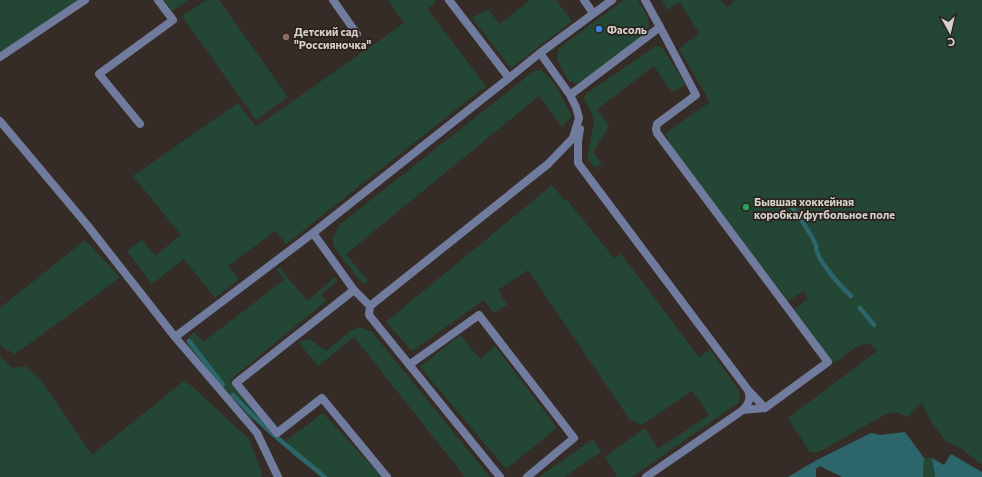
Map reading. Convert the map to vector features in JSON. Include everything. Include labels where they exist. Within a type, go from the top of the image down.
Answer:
[{"type":"street","points":[[0,57],[85,0]]},
{"type":"street","points":[[140,124],[99,74],[172,20],[158,0]]},
{"type":"street","points":[[333,0],[357,34]]},
{"type":"street","points":[[449,0],[509,78]]},
{"type":"street","points":[[584,0],[593,13]]},
{"type":"street","points":[[175,337],[313,233],[540,53],[612,0]]},
{"type":"street","points":[[645,0],[696,95],[657,124],[656,129],[658,133],[828,362],[765,408],[743,410]]},
{"type":"street","points":[[570,95],[660,27]]},
{"type":"street","points":[[540,53],[570,95],[576,107],[579,118],[578,163],[748,390],[765,408]]},
{"type":"street","points":[[500,477],[369,314],[370,306],[548,164],[573,138],[579,118]]},
{"type":"street","points":[[0,121],[88,226],[175,337],[257,433],[278,477]]},
{"type":"street","points":[[313,233],[354,290],[370,306]]},
{"type":"street","points":[[354,290],[236,383],[277,433],[322,398],[387,477]]},
{"type":"street","points":[[409,365],[479,315],[574,438],[527,477]]},
{"type":"street","points":[[646,477],[743,410],[749,403],[751,397],[748,390]]},
{"type":"green space","points":[[0,0],[78,0],[0,53]]},
{"type":"green space","points":[[164,0],[188,0],[172,11]]},
{"type":"green space","points":[[207,0],[219,0],[288,97],[256,120],[182,16]]},
{"type":"green space","points":[[388,0],[434,0],[436,2],[427,9],[486,86],[286,244],[275,231],[228,266],[239,279],[215,298],[184,259],[152,284],[127,251],[142,240],[155,256],[181,235],[133,176],[238,103],[256,127],[404,23]]},
{"type":"green space","points":[[530,0],[556,0],[572,21],[511,68],[472,18],[488,9],[500,24]]},
{"type":"green space","points":[[624,0],[638,0],[648,19],[648,31],[583,81],[575,83],[569,81],[558,61],[559,48]]},
{"type":"green space","points":[[662,0],[721,0],[727,7],[736,0],[982,0],[982,465],[962,449],[946,442],[932,423],[922,403],[908,417],[896,412],[886,414],[819,452],[810,452],[788,418],[877,351],[869,343],[856,347],[834,363],[794,309],[808,299],[803,291],[788,301],[671,146],[666,134],[668,131],[710,102],[679,49],[699,33],[680,2],[667,10]]},
{"type":"green space","points":[[656,46],[662,47],[685,84],[674,92],[671,91],[654,66],[597,109],[609,126],[593,152],[602,164],[595,168],[587,158],[594,123],[592,113],[584,98],[587,93]]},
{"type":"green space","points":[[540,70],[550,78],[572,116],[562,127],[539,96],[346,254],[368,281],[363,284],[334,248],[333,239],[339,225],[534,71]]},
{"type":"green space","points":[[552,185],[565,201],[567,200],[614,258],[621,254],[699,357],[710,349],[739,391],[740,398],[738,403],[632,477],[616,477],[617,476],[605,457],[645,428],[658,449],[709,415],[692,391],[642,425],[630,420],[528,270],[498,290],[507,305],[494,313],[484,300],[412,351],[386,322]]},
{"type":"green space","points":[[85,240],[120,277],[15,354],[2,347],[0,343],[0,308]]},
{"type":"green space","points":[[280,268],[307,301],[335,277],[337,281],[321,295],[326,301],[230,380],[271,430],[249,417],[187,345],[187,339],[194,332],[203,342],[284,280],[276,269]]},
{"type":"green space","points":[[359,327],[371,331],[490,477],[465,477],[354,337],[318,366],[298,342],[310,339],[326,351],[350,331]]},
{"type":"green space","points":[[460,335],[480,359],[495,346],[557,428],[506,469],[420,367]]},
{"type":"green space","points":[[0,356],[12,368],[25,366],[41,380],[92,455],[185,380],[249,439],[261,470],[262,477],[0,477]]},
{"type":"green space","points":[[323,413],[382,477],[321,477],[292,454],[286,441]]},
{"type":"green space","points":[[593,439],[601,452],[564,477],[539,477]]},
{"type":"green space","points":[[924,458],[932,458],[935,477],[923,477]]},
{"type":"water","points":[[905,432],[924,458],[923,477],[842,477],[820,466],[816,469],[816,477],[788,477],[815,461],[871,433],[880,435]]},
{"type":"water","points":[[951,454],[982,472],[982,477],[935,477],[932,458],[944,465]]},
{"type":"waterway","points":[[791,206],[805,225],[816,246],[816,251],[819,257],[837,282],[851,296]]},
{"type":"waterway","points":[[860,308],[874,325]]},
{"type":"waterway","points":[[189,341],[223,385]]},
{"type":"waterway","points":[[233,395],[266,428],[325,477]]},
{"type":"place","name":"Фасоль","points":[[599,29]]},
{"type":"place","name":"Детский сад \"Россияночка\"","points":[[286,37]]},
{"type":"place","name":"Бывшая хоккейная коробка/футбольное поле","points":[[746,207]]}]
